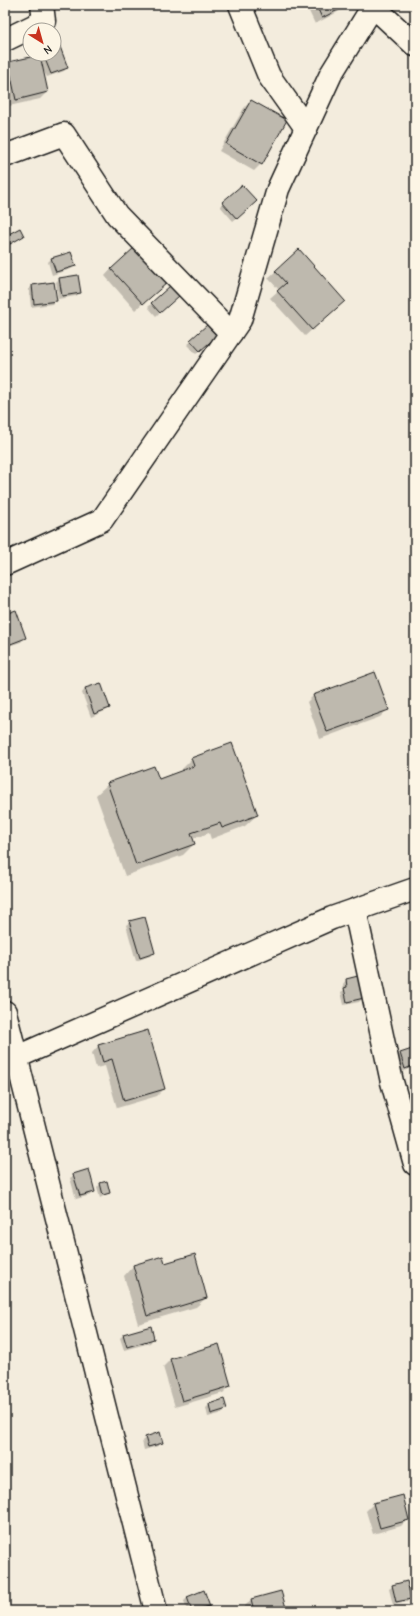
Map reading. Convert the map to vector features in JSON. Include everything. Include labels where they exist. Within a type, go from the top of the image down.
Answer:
[{"type":"street","points":[[5,40],[44,21],[42,5]]},
{"type":"street","points":[[240,5],[269,76],[306,128]]},
{"type":"street","points":[[5,564],[102,520],[240,320],[278,189],[331,74],[373,6],[415,45]]},
{"type":"street","points":[[5,156],[64,134],[117,215],[231,333]]},
{"type":"street","points":[[17,1057],[332,918],[415,890]]},
{"type":"street","points":[[355,910],[392,1082],[415,1164]]},
{"type":"street","points":[[5,1012],[156,1611]]},
{"type":"building","points":[[316,5],[348,5],[322,18]]},
{"type":"building","points":[[62,52],[68,68],[51,74],[46,62],[62,62]]},
{"type":"building","points":[[22,59],[22,62],[42,62],[48,92],[16,100],[8,62]]},
{"type":"building","points":[[251,100],[287,120],[262,165],[226,144]]},
{"type":"building","points":[[242,185],[257,201],[237,219],[222,202]]},
{"type":"building","points":[[20,228],[24,236],[10,244],[5,236]]},
{"type":"building","points":[[135,247],[167,283],[143,304],[111,269]]},
{"type":"building","points":[[299,249],[345,301],[312,330],[277,291],[286,283],[275,271]]},
{"type":"building","points":[[71,252],[76,266],[56,272],[51,258]]},
{"type":"building","points":[[78,275],[81,293],[62,296],[59,278]]},
{"type":"building","points":[[54,282],[57,301],[34,304],[32,285]]},
{"type":"building","points":[[170,286],[179,296],[160,313],[151,303]]},
{"type":"building","points":[[207,325],[217,336],[200,351],[190,340]]},
{"type":"building","points":[[16,610],[26,638],[8,645],[5,638],[5,614]]},
{"type":"building","points":[[375,672],[389,710],[327,732],[313,695]]},
{"type":"building","points":[[101,683],[110,708],[94,714],[85,688]]},
{"type":"building","points":[[232,743],[258,815],[222,828],[220,823],[191,833],[195,844],[136,865],[107,783],[154,766],[159,779],[194,766],[191,758]]},
{"type":"building","points":[[145,917],[155,953],[140,958],[129,921]]},
{"type":"building","points":[[358,976],[364,998],[347,1002],[344,988],[347,987],[346,979]]},
{"type":"building","points":[[148,1030],[165,1089],[124,1101],[112,1059],[103,1062],[98,1045]]},
{"type":"building","points":[[412,1049],[415,1057],[415,1065],[405,1069],[400,1053]]},
{"type":"building","points":[[89,1169],[95,1192],[80,1196],[73,1174]]},
{"type":"building","points":[[107,1181],[110,1193],[103,1195],[100,1183]]},
{"type":"building","points":[[195,1254],[207,1298],[147,1316],[133,1265],[163,1256],[165,1263]]},
{"type":"building","points":[[151,1326],[154,1339],[127,1347],[123,1334]]},
{"type":"building","points":[[219,1344],[231,1386],[182,1401],[170,1359]]},
{"type":"building","points":[[224,1399],[227,1409],[211,1414],[209,1404]]},
{"type":"building","points":[[160,1432],[163,1443],[148,1447],[145,1437]]},
{"type":"building","points":[[403,1495],[409,1520],[380,1528],[373,1503]]},
{"type":"building","points":[[407,1581],[411,1599],[396,1602],[392,1585]]},
{"type":"building","points":[[204,1590],[210,1606],[192,1611],[187,1597]]},
{"type":"building","points":[[281,1591],[287,1611],[254,1611],[251,1599]]}]
